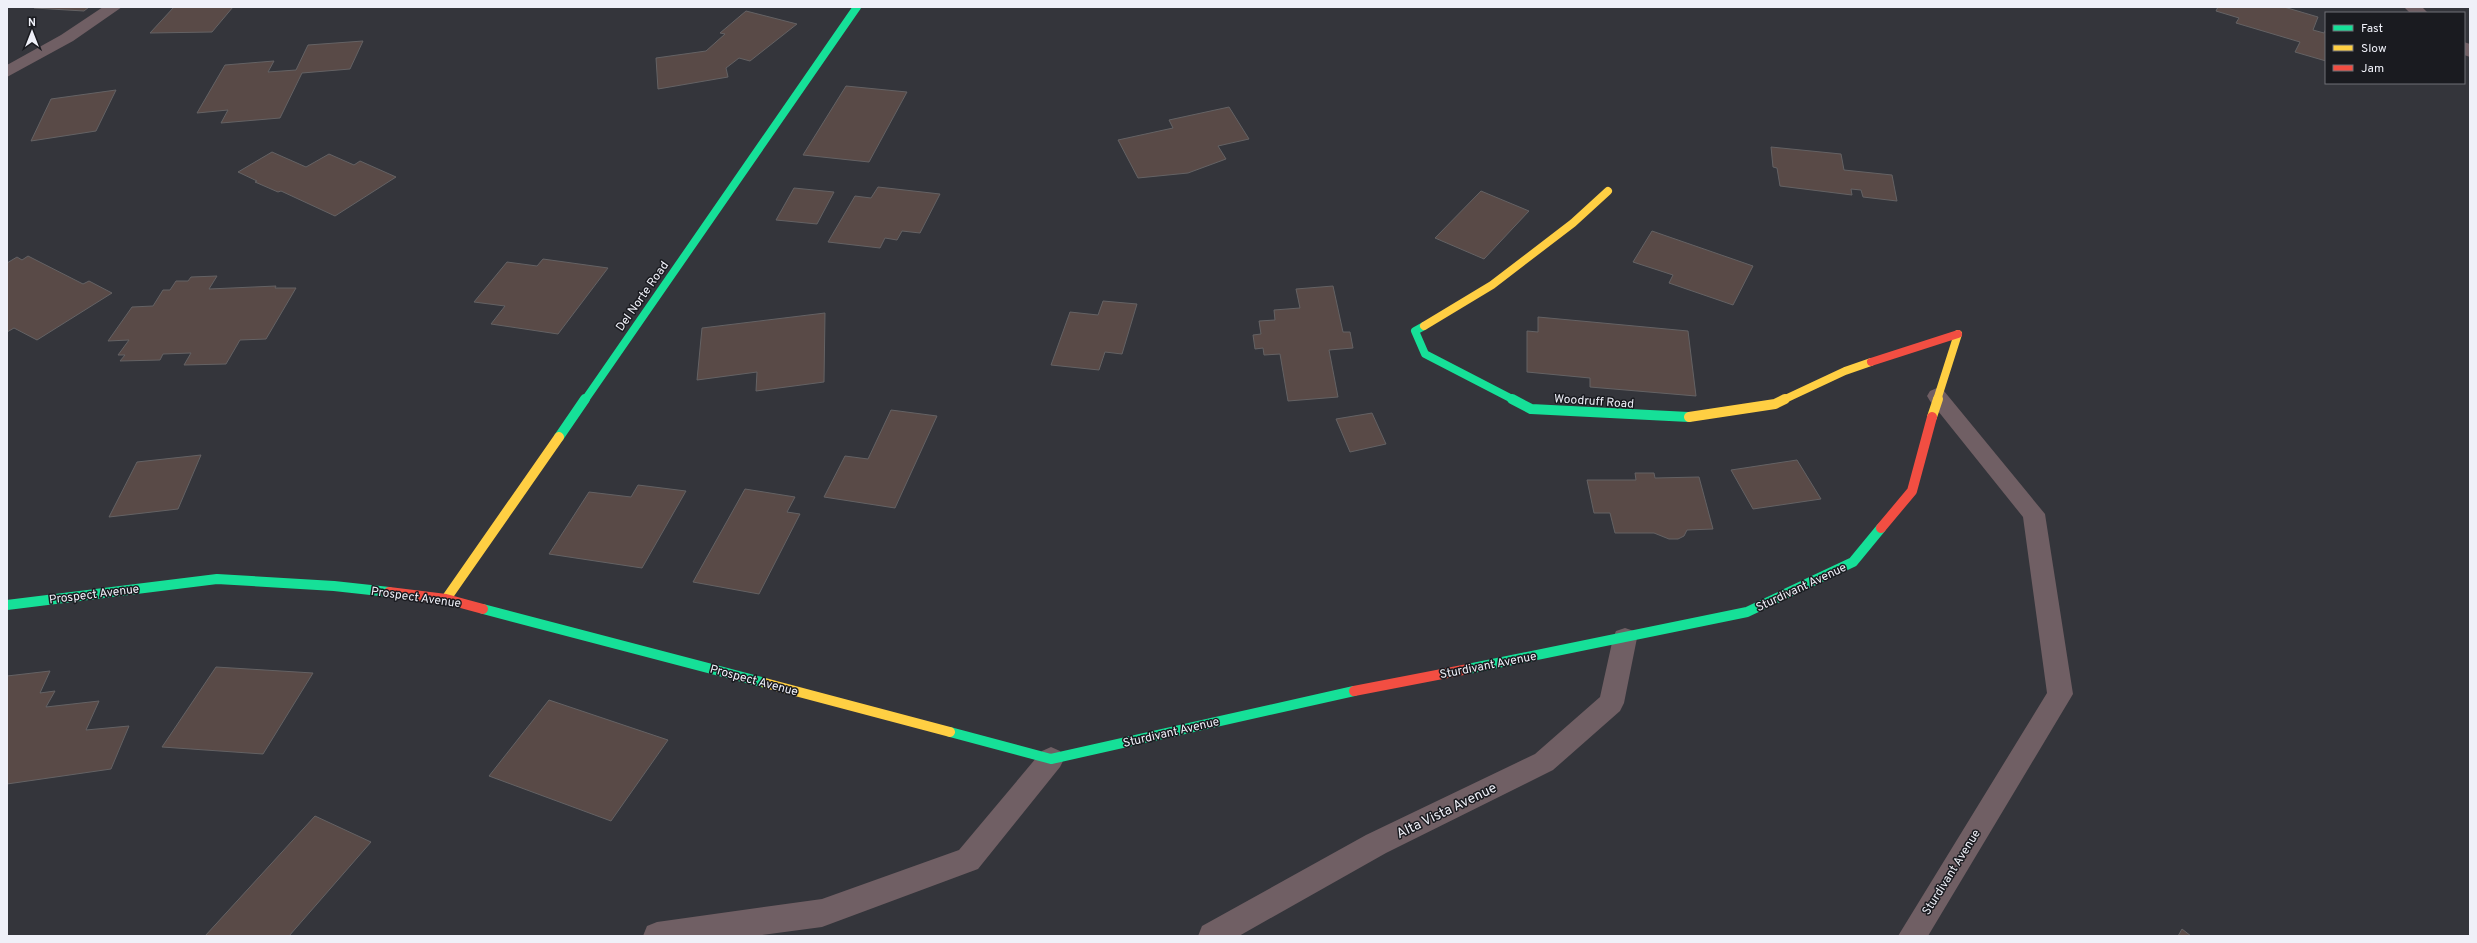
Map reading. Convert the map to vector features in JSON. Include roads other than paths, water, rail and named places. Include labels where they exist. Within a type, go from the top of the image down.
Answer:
[{"type":"street","points":[[7,72],[67,38],[114,7]]},
{"type":"street","name":"Del Norte Road","points":[[446,599],[857,7]]},
{"type":"street","name":"Woodruff Road","points":[[1608,191],[1573,222],[1492,285],[1415,331],[1425,354],[1531,408],[1679,418],[1775,404],[1846,371],[1958,334],[1937,396]]},
{"type":"street","name":"Sturdivant Avenue","points":[[1051,759],[1332,696],[1625,638],[1747,612],[1853,562],[1912,491],[1937,396]]},
{"type":"street","name":"Sturdivant Avenue","points":[[1912,936],[2060,694],[2034,514],[1937,396]]},
{"type":"street","name":"Prospect Avenue","points":[[7,605],[217,579],[334,586],[446,599],[1051,759]]},
{"type":"street","name":"Alta Vista Avenue","points":[[1212,936],[1376,844],[1544,762],[1612,703],[1625,638]]},
{"type":"street","points":[[657,936],[822,913],[968,860],[1051,759]]}]
